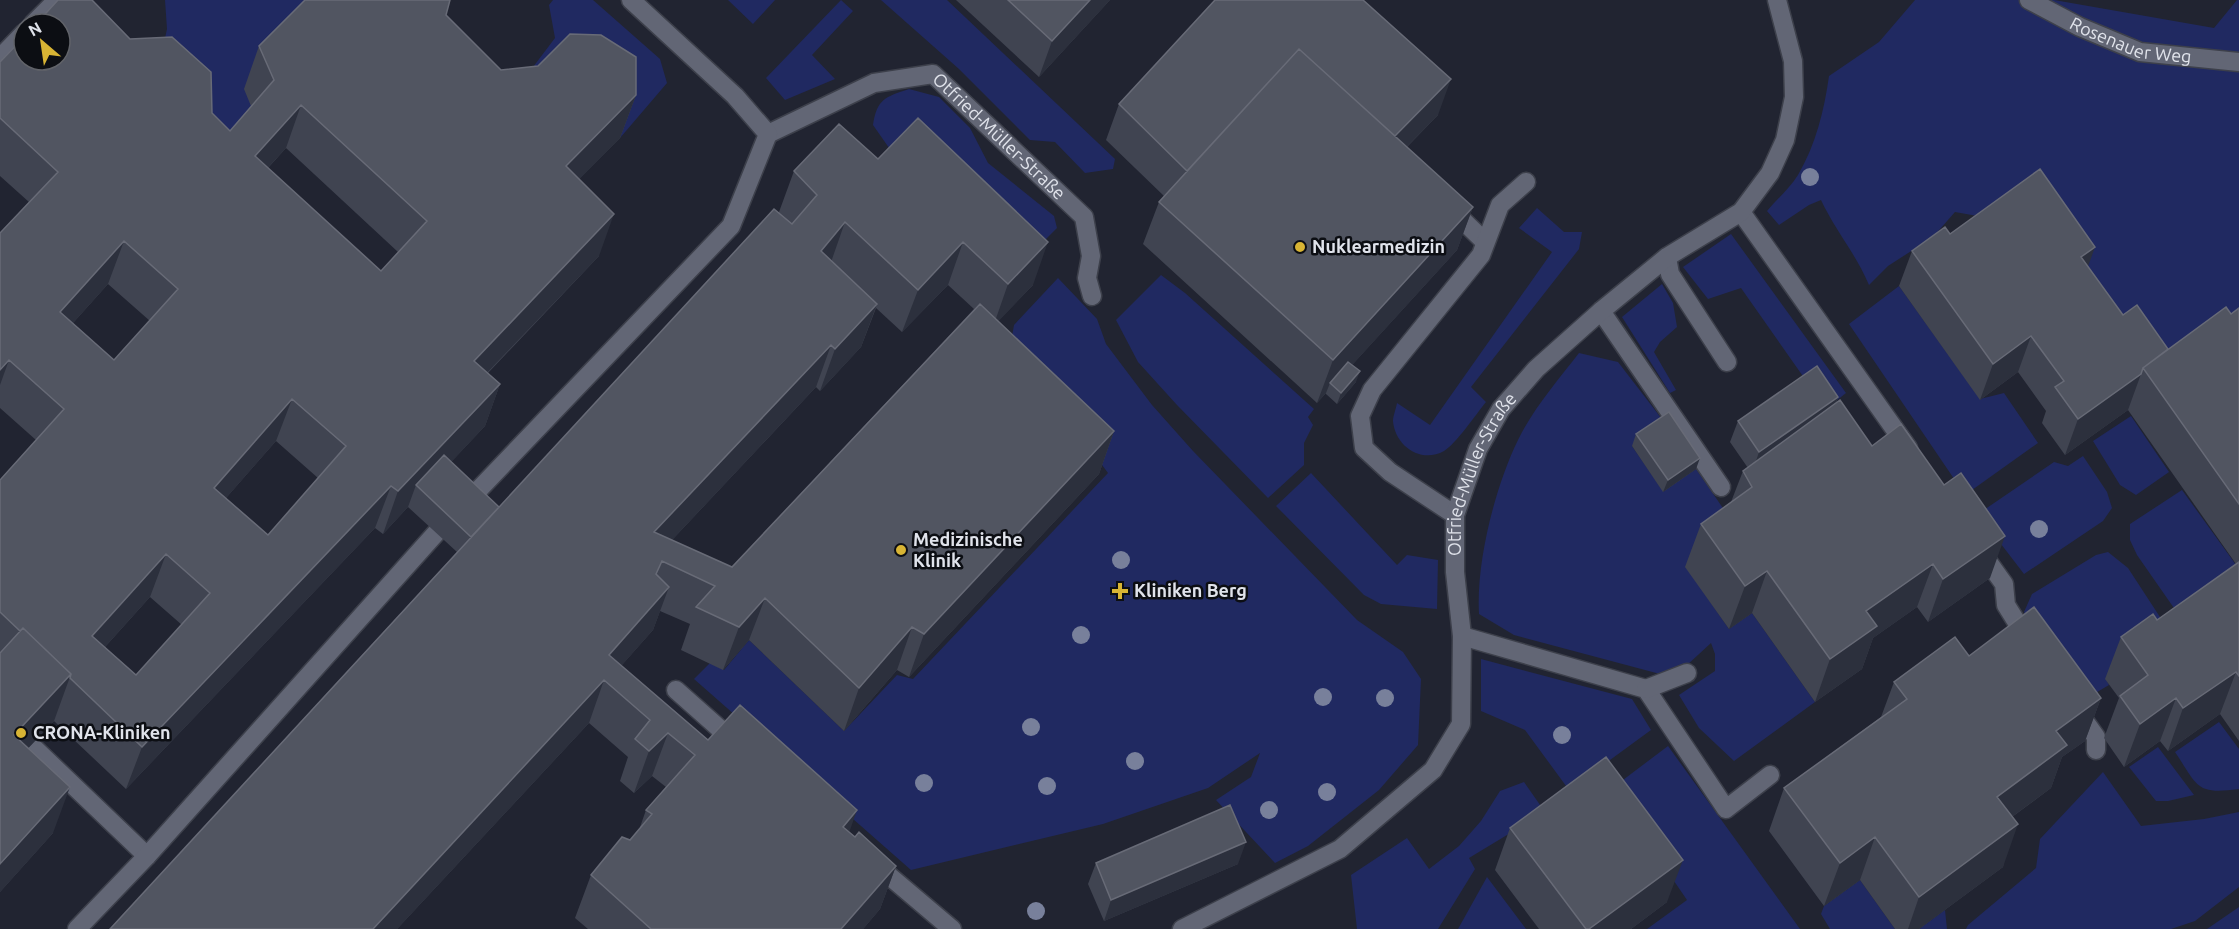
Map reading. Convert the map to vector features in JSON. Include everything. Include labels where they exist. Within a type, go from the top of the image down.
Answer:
[{"type":"street","points":[[45,12],[57,0]]},
{"type":"street","points":[[465,504],[731,226],[768,134],[735,96],[631,0]]},
{"type":"street","name":"Otfried-Müller-Straße","points":[[1182,929],[1340,849],[1433,770],[1461,724],[1462,636],[1455,572],[1455,515],[1478,449],[1502,409],[1536,369],[1601,311],[1667,257],[1741,212],[1770,173],[1785,140],[1794,98],[1792,61],[1777,0]]},
{"type":"street","name":"Rosenauer Weg","points":[[2029,0],[2080,27],[2140,52],[2239,63]]},
{"type":"street","points":[[0,58],[12,46]]},
{"type":"street","name":"Otfried-Müller-Straße","points":[[768,134],[874,83],[933,74],[1084,217],[1091,256],[1087,278],[1092,296]]},
{"type":"street","points":[[1455,515],[1390,472],[1364,448],[1360,416],[1372,390],[1481,255],[1500,205],[1526,182]]},
{"type":"street","points":[[1434,194],[1485,241]]},
{"type":"street","points":[[1741,212],[1920,465]]},
{"type":"street","points":[[1667,257],[1670,274],[1726,362]]},
{"type":"street","points":[[1601,311],[1721,487]]},
{"type":"street","points":[[1967,532],[2004,584],[2006,605],[2040,658]]},
{"type":"street","points":[[77,929],[147,856],[436,533]]},
{"type":"street","points":[[1462,636],[1646,689],[1687,673]]},
{"type":"street","points":[[1646,689],[1726,808],[1770,775]]},
{"type":"street","points":[[676,690],[749,754]]},
{"type":"street","points":[[2066,694],[2096,737],[2096,750]]},
{"type":"street","points":[[30,745],[147,856]]},
{"type":"street","points":[[856,848],[952,929]]},
{"type":"shaded area","points":[[165,0],[332,0],[258,123],[214,174],[156,80],[167,29]]},
{"type":"shaded area","points":[[553,0],[593,0],[660,59],[667,83],[620,138],[620,100],[527,75],[555,38],[549,5]]},
{"type":"shaded area","points":[[728,0],[775,0],[753,24]]},
{"type":"shaded area","points":[[841,0],[853,11],[812,55],[835,79],[785,100],[766,78]]},
{"type":"shaded area","points":[[881,0],[947,0],[1115,159],[1113,169],[1085,173],[1055,142],[1030,140],[959,69]]},
{"type":"shaded area","points":[[1915,0],[2054,0],[2214,28],[2239,0],[2239,332],[2156,375],[1983,217],[1955,212],[1933,237],[1888,266],[1869,285],[1821,200],[1809,205],[1779,225],[1767,211],[1798,175],[1810,151],[1825,102],[1829,76],[1879,42]]},
{"type":"shaded area","points":[[909,89],[939,97],[970,128],[988,163],[1054,216],[1057,228],[1028,257],[894,155],[873,125],[875,116],[884,100]]},
{"type":"shaded area","points":[[1537,208],[1564,232],[1582,232],[1579,249],[1471,387],[1486,402],[1460,436],[1444,451],[1427,455],[1418,454],[1404,445],[1395,430],[1393,419],[1397,403],[1430,425],[1552,252],[1519,228]]},
{"type":"shaded area","points":[[1731,234],[1846,393],[1826,409],[1741,288],[1708,299],[1683,267]]},
{"type":"shaded area","points":[[1161,275],[1185,293],[1314,409],[1308,417],[1313,425],[1304,443],[1304,465],[1268,498],[1138,362],[1116,320]]},
{"type":"shaded area","points":[[1058,278],[1097,319],[1106,344],[1152,405],[1193,451],[1357,620],[1403,652],[1421,679],[1418,745],[1379,790],[1308,846],[1275,863],[1216,800],[1251,777],[1260,753],[1208,788],[1103,824],[911,870],[694,679],[710,663],[724,670],[749,640],[844,731],[897,675],[913,679],[1108,473],[1011,342],[1014,325]]},
{"type":"shaded area","points":[[1662,284],[1673,303],[1677,327],[1660,342],[1654,352],[1676,390],[1670,393],[1622,317]]},
{"type":"shaded area","points":[[1899,286],[1980,399],[2004,393],[2038,443],[1965,495],[1849,324]]},
{"type":"shaded area","points":[[1579,353],[1618,362],[1665,423],[1632,446],[1663,491],[1696,469],[1727,514],[1686,567],[1729,629],[1752,613],[1815,702],[1734,761],[1699,728],[1679,695],[1715,671],[1715,654],[1711,643],[1686,666],[1660,674],[1514,635],[1479,614],[1484,548],[1495,502],[1510,459],[1531,417]]},
{"type":"shaded area","points":[[2131,416],[2169,472],[2136,495],[2120,485],[2093,441]]},
{"type":"shaded area","points":[[2083,456],[2107,492],[2112,508],[2103,521],[2024,574],[1978,514],[2054,462],[2068,466]]},
{"type":"shaded area","points":[[1311,473],[1397,565],[1407,555],[1438,560],[1437,609],[1381,604],[1364,595],[1276,506]]},
{"type":"shaded area","points":[[2182,490],[2239,569],[2176,611],[2137,555],[2130,540],[2130,524]]},
{"type":"shaded area","points":[[2108,552],[2128,568],[2175,640],[2106,679],[2109,685],[2082,701],[2024,612],[2032,594],[2096,555]]},
{"type":"shaded area","points":[[1481,659],[1632,699],[1651,730],[1569,790],[1525,730],[1481,711]]},
{"type":"shaded area","points":[[2219,722],[2239,749],[2239,789],[2214,791],[2199,786],[2175,752]]},
{"type":"shaded area","points":[[1668,746],[1800,929],[1647,929],[1687,900],[1611,789]]},
{"type":"shaded area","points":[[2158,747],[2194,795],[2168,801],[2156,801],[2129,767]]},
{"type":"shaded area","points":[[2103,772],[2141,826],[2204,819],[2239,812],[2239,887],[2195,921],[2171,929],[1966,929],[2036,868],[2040,839]]},
{"type":"shaded area","points":[[1524,782],[1545,812],[1469,858],[1475,869],[1438,929],[1357,929],[1351,875],[1407,838],[1429,869],[1459,846],[1481,821],[1500,791]]},
{"type":"shaded area","points":[[1487,877],[1526,929],[1458,929]]},
{"type":"shaded area","points":[[1860,880],[1895,929],[1830,929],[1821,914],[1824,906]]},
{"type":"shaded area","points":[[2239,907],[2239,929],[2207,929]]},
{"type":"shaded area","points":[[1945,910],[1947,929],[1919,929]]},
{"type":"building","points":[[58,0],[92,0],[130,39],[172,37],[211,72],[212,113],[230,131],[274,80],[259,46],[305,0],[450,0],[446,15],[501,70],[538,66],[570,34],[601,35],[636,57],[636,95],[566,166],[614,214],[474,361],[500,384],[398,491],[391,486],[142,747],[70,678],[71,674],[23,628],[20,631],[0,612],[0,480],[64,409],[9,360],[0,370],[0,233],[58,172],[0,118],[0,62],[12,50],[12,72],[72,72],[72,12],[47,12]],"holes":[[[301,105],[427,221],[381,271],[255,156]],[[124,241],[178,289],[114,360],[60,312]],[[292,399],[346,446],[268,535],[214,488]],[[166,554],[210,593],[136,675],[92,636]]]},
{"type":"building","points":[[1008,0],[1090,0],[1052,41]]},
{"type":"building","points":[[1215,0],[1363,0],[1451,79],[1395,136],[1299,49],[1187,171],[1119,104]]},
{"type":"building","name":"Nuklearmedizin","points":[[1299,49],[1473,207],[1333,360],[1159,202]]},
{"type":"building","name":"Medizinische Klinik","points":[[918,118],[1048,242],[1008,284],[963,242],[918,290],[845,222],[821,251],[877,304],[835,349],[831,345],[654,532],[732,567],[980,304],[1114,431],[924,634],[912,627],[859,688],[765,598],[739,627],[696,607],[715,586],[662,561],[656,574],[669,587],[609,655],[708,740],[740,705],[857,810],[843,827],[855,837],[859,832],[896,866],[841,929],[651,929],[591,875],[622,837],[630,840],[652,814],[646,810],[695,755],[668,733],[649,751],[635,739],[650,720],[604,680],[373,929],[110,929],[774,209],[792,224],[817,195],[794,171],[839,124],[878,159]]},
{"type":"building","points":[[2040,169],[2095,247],[2081,257],[2123,315],[2137,305],[2168,349],[2143,368],[2141,374],[2078,419],[2055,387],[2064,381],[2031,336],[1993,364],[1912,251],[1945,227],[1950,234]]},
{"type":"building","points":[[2226,307],[2231,314],[2239,308],[2239,504],[2143,368]]},
{"type":"building","points":[[1348,362],[1360,371],[1341,393],[1330,383]]},
{"type":"building","points":[[1817,366],[1838,397],[1759,452],[1738,421]]},
{"type":"building","points":[[1840,400],[1872,446],[1901,424],[1944,485],[1961,473],[2005,536],[1943,579],[1933,564],[1866,611],[1877,626],[1830,659],[1767,571],[1745,586],[1701,524],[1752,487],[1743,471]]},
{"type":"building","points":[[1669,412],[1700,458],[1668,480],[1636,434]]},
{"type":"building","points":[[444,455],[499,507],[471,537],[416,485]]},
{"type":"building","points":[[2239,562],[2239,676],[2236,672],[2183,708],[2176,698],[2140,724],[2120,696],[2148,675],[2121,637],[2153,614],[2157,620]]},
{"type":"building","points":[[2034,607],[2101,698],[2056,731],[2067,745],[1997,797],[2018,824],[1919,897],[1875,837],[1840,863],[1784,788],[1907,699],[1894,682],[1955,637],[1969,656]]},
{"type":"building","points":[[23,628],[71,674],[14,735],[70,787],[0,864],[0,653]]},
{"type":"building","points":[[1606,757],[1683,860],[1586,929],[1510,828]]},
{"type":"building","points":[[1230,805],[1246,842],[1111,900],[1096,863]]},
{"type":"place","name":"Nuklearmedizin","points":[[1300,247]]},
{"type":"place","name":"Medizinische Klinik","points":[[901,550]]},
{"type":"place","name":"Kliniken Berg","points":[[1120,591]]},
{"type":"place","name":"CRONA-Kliniken","points":[[21,733]]}]
